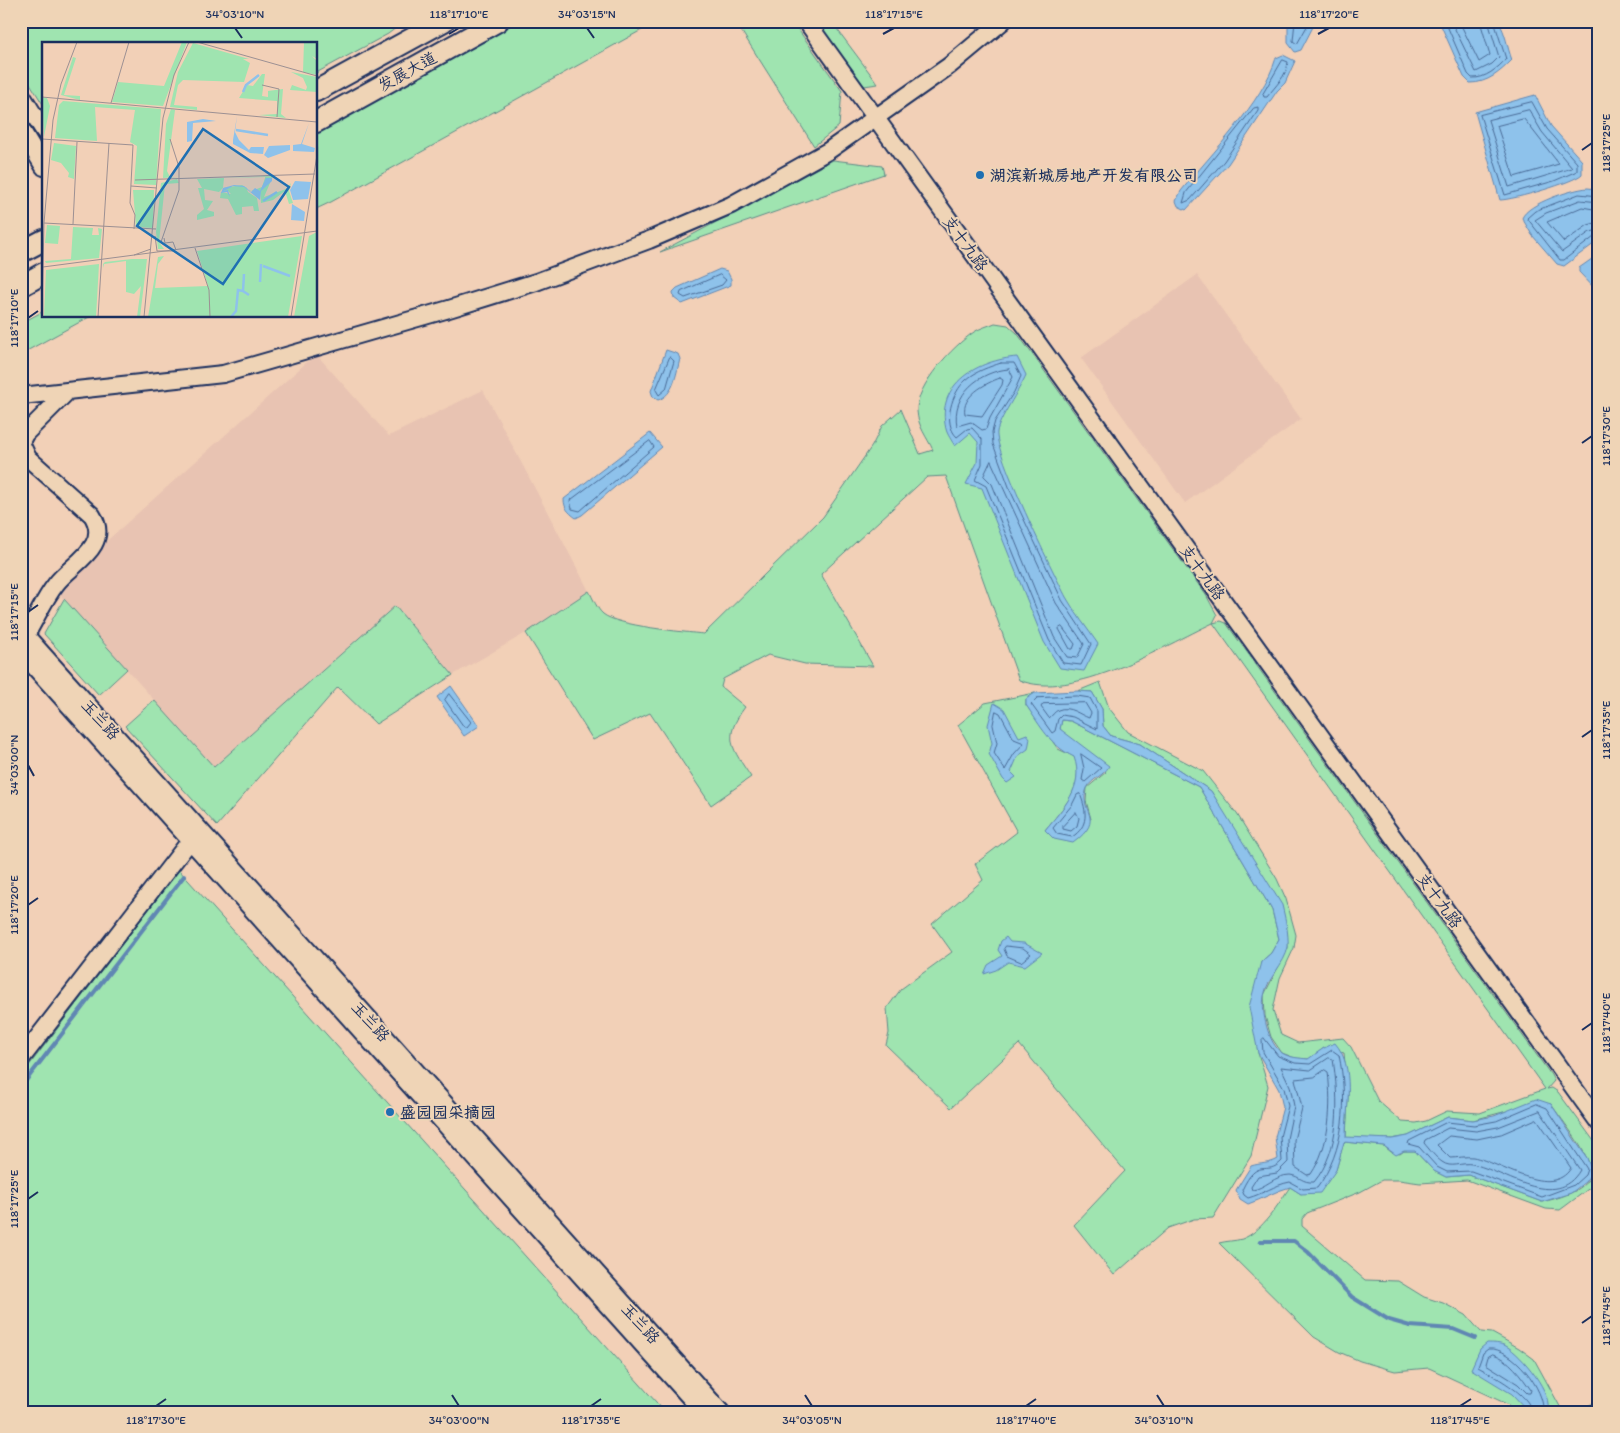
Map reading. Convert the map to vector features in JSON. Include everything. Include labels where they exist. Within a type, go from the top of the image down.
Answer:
[{"type":"main road","name":"发展大道","points":[[318,90],[444,21]]},
{"type":"main road","name":"发展大道","points":[[318,121],[498,21]]},
{"type":"main road","points":[[21,252],[42,241]]},
{"type":"main road","points":[[21,286],[42,274]]},
{"type":"street","name":"支十九路","points":[[806,21],[1599,1123]]},
{"type":"street","points":[[21,396],[223,374],[407,322],[536,282],[648,240],[731,205],[828,151],[949,66],[1003,21]]},
{"type":"street","points":[[21,94],[42,128]]},
{"type":"street","points":[[21,129],[42,164]]},
{"type":"street","points":[[24,632],[56,583],[93,548],[98,534],[97,523],[92,515],[28,458],[21,443],[25,434],[68,391]]},
{"type":"street","name":"玉兰路","points":[[24,632],[194,835],[702,1412]]},
{"type":"street","name":"玉兰路","points":[[21,652],[194,835],[721,1412]]},
{"type":"street","points":[[21,1058],[194,835]]},
{"type":"shaded area","points":[[1197,275],[1301,419],[1185,503],[1081,358]]},
{"type":"shaded area","points":[[316,354],[389,436],[483,390],[589,591],[526,633],[453,675],[395,606],[214,767],[54,588]]},
{"type":"green space","points":[[21,21],[405,21],[388,34],[318,72],[318,42],[42,42],[42,103],[21,69]]},
{"type":"green space","points":[[519,21],[658,21],[318,208],[318,132]]},
{"type":"green space","points":[[735,21],[792,21],[842,91],[839,126],[814,146]]},
{"type":"green space","points":[[816,21],[831,21],[878,84],[864,86]]},
{"type":"green space","points":[[833,160],[882,166],[884,174],[660,252]]},
{"type":"green space","points":[[42,312],[42,318],[87,318],[21,354],[21,323]]},
{"type":"green space","points":[[995,323],[1008,325],[1017,333],[1206,595],[1217,615],[1213,623],[1144,657],[1091,678],[1065,684],[1041,685],[1019,680],[946,476],[927,477],[821,574],[873,666],[805,664],[768,655],[723,679],[721,687],[745,707],[734,727],[732,743],[751,777],[711,805],[650,713],[593,740],[526,633],[589,591],[601,612],[611,618],[651,628],[704,634],[823,517],[872,446],[882,426],[901,409],[920,454],[933,450],[921,427],[917,411],[918,401],[923,390],[937,367],[965,338],[981,328]]},
{"type":"green space","points":[[64,599],[127,669],[99,695],[44,634]]},
{"type":"green space","points":[[395,606],[453,675],[376,724],[338,687],[217,826],[125,726],[154,700],[214,767]]},
{"type":"green space","points":[[1221,621],[1226,623],[1551,1075],[1554,1081],[1547,1089],[1552,1088],[1558,1092],[1599,1148],[1599,1181],[1560,1210],[1546,1209],[1467,1180],[1420,1183],[1382,1180],[1360,1192],[1307,1213],[1302,1219],[1302,1226],[1365,1280],[1398,1281],[1424,1297],[1443,1303],[1466,1315],[1481,1332],[1492,1333],[1519,1348],[1534,1359],[1563,1412],[1514,1412],[1509,1405],[1429,1368],[1395,1371],[1360,1361],[1339,1352],[1314,1337],[1219,1243],[1242,1239],[1257,1230],[1290,1187],[1301,1194],[1336,1170],[1344,1142],[1384,1146],[1391,1152],[1400,1154],[1404,1151],[1415,1151],[1434,1171],[1446,1177],[1469,1175],[1542,1202],[1575,1191],[1586,1183],[1590,1177],[1591,1170],[1583,1151],[1551,1104],[1507,1111],[1473,1120],[1448,1117],[1408,1136],[1392,1139],[1346,1138],[1348,1096],[1344,1053],[1324,1048],[1309,1059],[1295,1058],[1282,1053],[1271,1037],[1265,1016],[1264,995],[1288,948],[1286,924],[1211,791],[1140,744],[1111,736],[1103,726],[1102,709],[1092,692],[1078,691],[1100,682],[1109,708],[1128,732],[1203,771],[1237,814],[1277,879],[1286,899],[1296,935],[1294,948],[1280,978],[1273,1010],[1281,1035],[1298,1043],[1343,1038],[1351,1047],[1378,1101],[1402,1122],[1416,1123],[1426,1121],[1447,1111],[1480,1113],[1545,1089],[1213,623]]},
{"type":"green space","points":[[1035,693],[1026,699],[1026,705],[1058,749],[1075,757],[1077,768],[1075,787],[1059,814],[1045,830],[1091,819],[1086,801],[1087,788],[1106,772],[1060,729],[1062,720],[1071,721],[1199,787],[1272,910],[1279,939],[1271,953],[1261,962],[1256,1037],[1258,1053],[1268,1086],[1251,1156],[1213,1218],[1194,1219],[1168,1228],[1114,1275],[1074,1225],[1125,1171],[1019,1044],[951,1108],[886,1045],[889,1033],[887,1008],[901,989],[952,952],[932,924],[983,880],[975,864],[1017,832],[958,725],[985,703]]},
{"type":"green space","points":[[179,870],[665,1412],[21,1412],[21,1076]]},
{"type":"green space","points":[[1599,1400],[1599,1412],[1576,1412]]},
{"type":"water","points":[[1291,21],[1316,21],[1301,50],[1295,52],[1288,43],[1288,27]]},
{"type":"water","points":[[1439,21],[1498,21],[1505,35],[1512,60],[1498,73],[1488,79],[1470,83],[1464,77]]},
{"type":"water","points":[[1283,55],[1295,61],[1285,83],[1277,91],[1228,164],[1186,210],[1178,206],[1176,201],[1181,191],[1248,110],[1260,92],[1276,58]]},
{"type":"water","points":[[1535,95],[1551,126],[1582,161],[1582,174],[1543,190],[1500,200],[1475,112]]},
{"type":"water","points":[[1588,188],[1596,189],[1599,194],[1599,240],[1564,266],[1557,264],[1532,235],[1522,218],[1526,212],[1542,202],[1562,194]]},
{"type":"water","points":[[1599,254],[1599,293],[1579,272],[1579,268]]},
{"type":"water","points":[[720,269],[727,271],[731,279],[731,285],[682,304],[674,298],[673,292],[677,288]]},
{"type":"water","points":[[666,350],[678,354],[680,359],[671,389],[668,394],[658,400],[653,397],[651,391]]},
{"type":"water","points":[[1017,357],[1026,375],[998,427],[999,444],[1014,486],[1059,584],[1073,609],[1098,644],[1084,671],[1060,668],[1044,642],[982,488],[966,484],[977,463],[978,442],[970,433],[955,446],[946,429],[944,413],[947,399],[963,377],[988,363]]},
{"type":"water","points":[[650,433],[662,447],[582,515],[576,518],[569,512],[564,499]]},
{"type":"water","points":[[451,686],[479,726],[464,736],[437,697]]},
{"type":"water","points":[[1092,692],[1102,709],[1103,726],[1111,736],[1140,744],[1211,791],[1282,905],[1288,947],[1264,996],[1263,1003],[1269,1035],[1277,1048],[1285,1055],[1308,1059],[1335,1043],[1342,1053],[1348,1075],[1346,1137],[1392,1139],[1408,1136],[1448,1117],[1473,1120],[1494,1116],[1536,1099],[1551,1104],[1587,1158],[1592,1172],[1585,1182],[1571,1193],[1542,1202],[1469,1175],[1446,1177],[1434,1171],[1415,1151],[1404,1151],[1396,1155],[1384,1146],[1344,1142],[1336,1170],[1320,1193],[1301,1194],[1290,1187],[1248,1204],[1240,1199],[1236,1190],[1251,1166],[1278,1159],[1275,1137],[1283,1107],[1279,1090],[1258,1053],[1249,1007],[1261,962],[1271,953],[1279,939],[1272,910],[1199,787],[1071,721],[1062,720],[1060,729],[1109,766],[1087,788],[1085,796],[1090,820],[1089,827],[1083,834],[1073,843],[1054,839],[1045,830],[1059,814],[1070,796],[1077,778],[1077,768],[1074,757],[1058,747],[1041,728],[1026,705],[1026,699],[1035,693]]},
{"type":"water","points":[[994,703],[1004,709],[1019,737],[1027,734],[1030,738],[1028,749],[1018,756],[1011,772],[1016,777],[1007,783],[989,754],[992,743],[988,725]]},
{"type":"water","points":[[1006,937],[1010,942],[1024,943],[1042,953],[1025,966],[1008,962],[996,970],[984,974],[988,965],[1002,956],[998,950],[1001,941]]},
{"type":"water","points":[[1487,1343],[1506,1346],[1528,1366],[1546,1396],[1547,1412],[1529,1412],[1512,1394],[1471,1369],[1480,1349]]},
{"type":"waterway","points":[[21,1087],[184,876]]},
{"type":"waterway","points":[[1260,1241],[1294,1241],[1308,1252],[1352,1297],[1389,1320],[1410,1326],[1453,1329],[1475,1338]]},
{"type":"place","name":"湖滨新城房地产开发有限公司","points":[[980,175]]},
{"type":"place","name":"盛园园采摘园","points":[[390,1112]]}]
